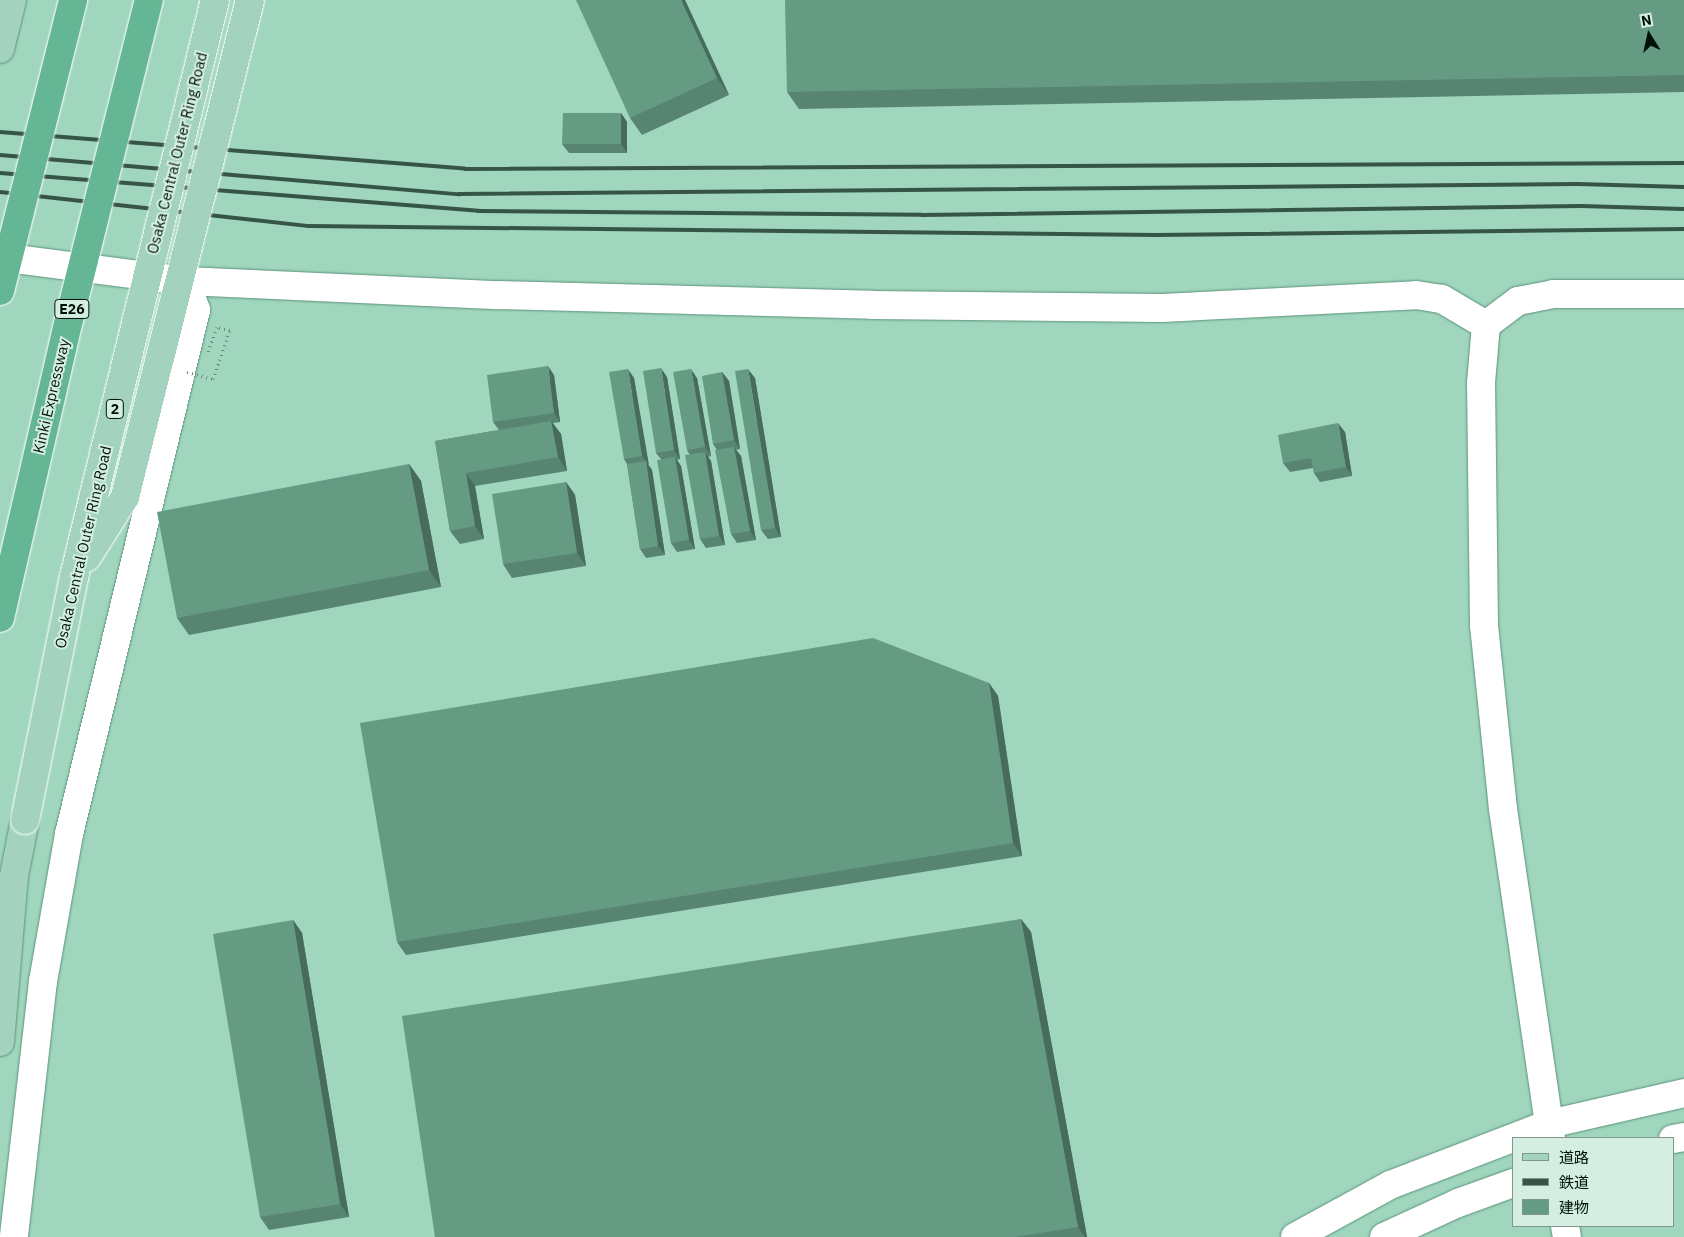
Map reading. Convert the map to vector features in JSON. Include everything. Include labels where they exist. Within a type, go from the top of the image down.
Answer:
[{"type":"highway","points":[[0,291],[73,0]]},
{"type":"highway","name":"Kinki Expressway","points":[[0,618],[69,320],[149,0]]},
{"type":"main road","points":[[0,49],[12,0]]},
{"type":"main road","name":"Osaka Central Outer Ring Road","points":[[0,1042],[14,876],[74,578],[215,0]]},
{"type":"main road","name":"2","points":[[74,578],[125,497],[250,0]]},
{"type":"street","points":[[0,257],[186,281],[498,295],[891,305],[1162,308],[1416,295],[1442,299],[1486,325]]},
{"type":"street","points":[[14,1237],[43,981],[69,834],[196,310],[186,281]]},
{"type":"street","points":[[1550,1131],[1503,809],[1484,626],[1481,383],[1486,325],[1518,301],[1553,294],[1684,294]]},
{"type":"street","points":[[1532,1137],[1684,1093]]},
{"type":"street","points":[[1295,1237],[1390,1185],[1512,1144]]},
{"type":"street","points":[[1384,1237],[1458,1203],[1512,1183]]},
{"type":"path","points":[[181,371],[213,379],[230,330],[217,327],[207,355]]},
{"type":"building","points":[[576,0],[681,0],[717,78],[630,118]]},
{"type":"building","points":[[785,0],[1684,0],[1684,75],[787,92]]},
{"type":"building","points":[[563,113],[621,113],[621,144],[562,144]]},
{"type":"building","points":[[548,366],[554,413],[493,422],[487,375]]},
{"type":"building","points":[[661,368],[674,450],[656,453],[643,371]]},
{"type":"building","points":[[628,369],[642,456],[624,459],[609,372]]},
{"type":"building","points":[[691,369],[705,447],[687,450],[673,372]]},
{"type":"building","points":[[748,369],[775,528],[761,530],[735,371]]},
{"type":"building","points":[[722,372],[734,440],[713,444],[702,376]]},
{"type":"building","points":[[551,421],[558,457],[466,473],[475,526],[450,531],[435,441]]},
{"type":"building","points":[[1338,423],[1346,467],[1314,473],[1311,458],[1283,463],[1278,435]]},
{"type":"building","points":[[734,447],[750,531],[731,534],[715,450]]},
{"type":"building","points":[[705,452],[719,536],[700,539],[685,455]]},
{"type":"building","points":[[675,457],[689,540],[671,543],[657,460]]},
{"type":"building","points":[[646,461],[658,546],[640,549],[627,464]]},
{"type":"building","points":[[409,464],[429,570],[177,618],[157,512]]},
{"type":"building","points":[[566,482],[577,553],[503,564],[492,494]]},
{"type":"building","points":[[873,638],[989,683],[1013,843],[397,942],[360,723]]},
{"type":"building","points":[[1021,919],[1078,1227],[1015,1237],[435,1237],[402,1016]]},
{"type":"building","points":[[293,920],[340,1204],[260,1217],[213,934]]},
{"type":"railway","points":[[0,132],[465,169],[1684,163]]},
{"type":"railway","points":[[0,155],[459,194],[1578,184],[1684,187]]},
{"type":"railway","points":[[0,173],[478,211],[922,215],[1581,206],[1684,209]]},
{"type":"railway","points":[[0,192],[309,226],[1156,235],[1684,229]]}]
